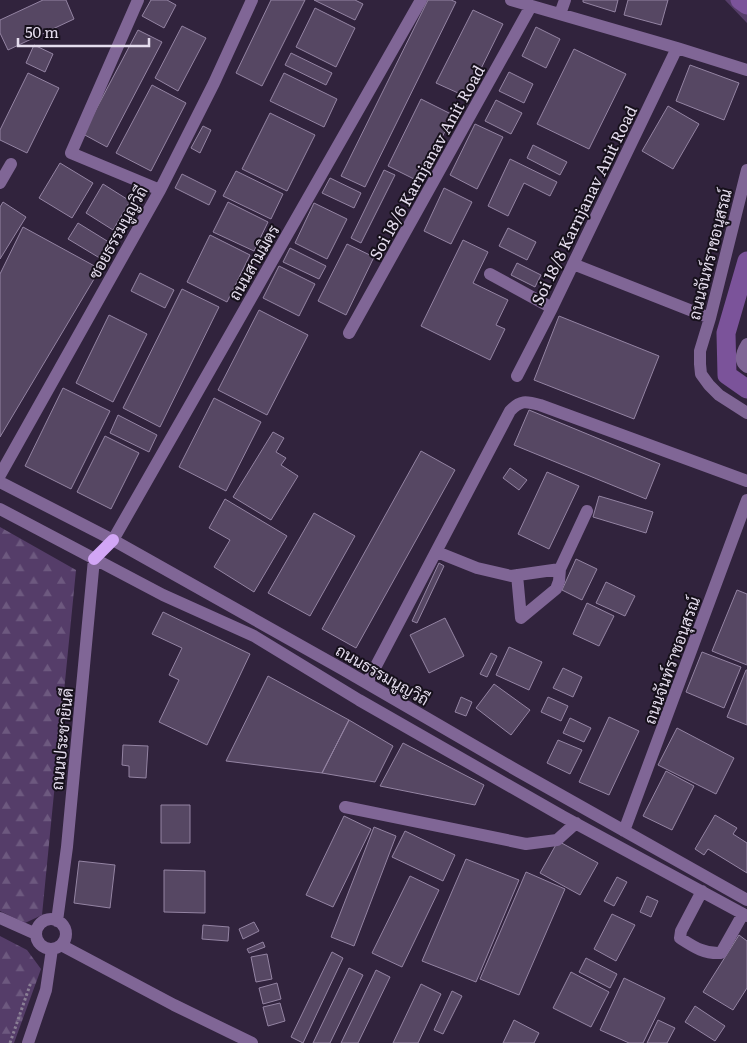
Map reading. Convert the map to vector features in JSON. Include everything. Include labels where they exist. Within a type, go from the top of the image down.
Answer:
[{"type":"main road","points":[[94,559],[113,540]]},
{"type":"street","points":[[138,0],[71,153],[160,190]]},
{"type":"street","name":"ซอยธรรมนูญวิถี","points":[[0,474],[160,190],[214,84],[252,0]]},
{"type":"street","name":"ถนนสามมิตร","points":[[113,540],[421,0]]},
{"type":"street","points":[[511,0],[747,70]]},
{"type":"street","points":[[560,14],[565,0]]},
{"type":"street","name":"Soi 18/6 Karnjanav Anit Road","points":[[349,333],[531,6]]},
{"type":"street","name":"Soi 18/8 Karnjanav Anit Road","points":[[517,376],[552,308],[677,48]]},
{"type":"street","points":[[0,183],[11,164]]},
{"type":"street","name":"ถนนจันท์ราชอนุสรณ์","points":[[747,170],[710,318],[700,350],[701,374],[709,385],[719,395],[747,413]]},
{"type":"street","points":[[573,264],[710,318]]},
{"type":"street","points":[[490,274],[552,308]]},
{"type":"street","points":[[747,344],[741,359],[747,367]]},
{"type":"street","points":[[367,683],[510,411],[516,405],[522,402],[540,405],[747,481]]},
{"type":"street","name":"ถนนธรรมนูญวิถี","points":[[0,482],[113,540],[747,900]]},
{"type":"street","name":"ถนนจันท์ราชอนุสรณ์","points":[[624,831],[747,500]]},
{"type":"street","name":"ถนนธรรมนูญวิถี","points":[[0,509],[94,559],[254,636],[359,700],[576,823],[745,915]]},
{"type":"street","points":[[517,575],[521,618],[556,589],[560,569],[587,511]]},
{"type":"street","points":[[437,552],[498,574],[517,575],[560,569]]},
{"type":"street","name":"ถนนประชายินดี","points":[[57,921],[68,838],[94,559]]},
{"type":"street","points":[[345,806],[526,844],[557,840],[576,823]]},
{"type":"street","points":[[702,892],[681,931],[680,938],[698,949],[711,954],[721,953],[745,915]]},
{"type":"street","points":[[0,918],[36,934]]},
{"type":"street","points":[[28,1043],[46,990],[57,947],[66,936],[64,927],[57,921],[48,920],[43,922],[37,929],[36,934],[43,947],[57,947],[252,1043]]},
{"type":"path","points":[[10,1043],[32,978]]},
{"type":"green space","points":[[725,0],[747,0],[747,23]]},
{"type":"green space","points":[[0,527],[76,570],[42,915],[25,923],[0,911]]},
{"type":"green space","points":[[0,936],[27,950],[41,969],[14,1043],[0,1043]]},
{"type":"building","points":[[43,0],[66,0],[74,19],[8,50],[0,33],[0,20]]},
{"type":"building","points":[[151,0],[167,0],[176,5],[164,28],[142,16]]},
{"type":"building","points":[[271,0],[305,0],[262,86],[236,73]]},
{"type":"building","points":[[314,0],[355,0],[363,4],[355,20]]},
{"type":"building","points":[[428,0],[451,0],[456,2],[365,187],[341,176]]},
{"type":"building","points":[[583,0],[618,0],[615,12],[583,2]]},
{"type":"building","points":[[628,0],[668,0],[661,25],[624,15]]},
{"type":"building","points":[[315,8],[355,28],[336,67],[296,47]]},
{"type":"building","points":[[473,10],[503,24],[467,97],[436,83]]},
{"type":"building","points":[[182,26],[206,38],[178,91],[155,78]]},
{"type":"building","points":[[536,27],[560,39],[546,68],[522,56]]},
{"type":"building","points":[[138,30],[162,42],[107,147],[83,134]]},
{"type":"building","points":[[34,45],[53,54],[45,72],[26,63]]},
{"type":"building","points":[[574,49],[626,74],[589,149],[537,124]]},
{"type":"building","points":[[291,53],[332,73],[326,85],[285,65]]},
{"type":"building","points":[[690,65],[739,83],[724,120],[676,101]]},
{"type":"building","points":[[509,72],[533,84],[524,103],[499,91]]},
{"type":"building","points":[[28,73],[59,88],[27,153],[0,140],[0,130]]},
{"type":"building","points":[[284,73],[337,99],[324,127],[270,101]]},
{"type":"building","points":[[152,85],[186,103],[151,171],[116,153]]},
{"type":"building","points":[[421,99],[453,115],[420,182],[388,166]]},
{"type":"building","points":[[496,100],[522,113],[511,134],[485,121]]},
{"type":"building","points":[[668,106],[699,124],[673,169],[642,151]]},
{"type":"building","points":[[270,113],[315,135],[287,191],[242,169]]},
{"type":"building","points":[[475,124],[503,137],[477,189],[450,175]]},
{"type":"building","points":[[203,126],[211,130],[200,153],[191,148]]},
{"type":"building","points":[[533,145],[567,162],[560,175],[527,158]]},
{"type":"building","points":[[510,159],[557,182],[550,196],[524,183],[508,216],[488,206]]},
{"type":"building","points":[[60,163],[93,183],[72,218],[39,198]]},
{"type":"building","points":[[384,170],[395,175],[361,243],[351,238]]},
{"type":"building","points":[[236,171],[283,194],[271,219],[223,196]]},
{"type":"building","points":[[182,174],[216,191],[209,205],[175,188]]},
{"type":"building","points":[[330,178],[361,193],[354,208],[322,193]]},
{"type":"building","points":[[103,184],[130,201],[113,230],[86,213]]},
{"type":"building","points":[[444,188],[472,202],[451,244],[424,231]]},
{"type":"building","points":[[3,202],[26,217],[0,259],[0,207]]},
{"type":"building","points":[[228,202],[268,222],[254,251],[213,232]]},
{"type":"building","points":[[314,203],[347,219],[327,259],[295,243]]},
{"type":"building","points":[[78,223],[112,244],[103,260],[68,239]]},
{"type":"building","points":[[23,227],[100,269],[0,437],[0,274]]},
{"type":"building","points":[[508,228],[536,242],[527,260],[499,246]]},
{"type":"building","points":[[210,235],[250,255],[227,302],[187,282]]},
{"type":"building","points":[[463,240],[488,252],[473,283],[508,300],[496,325],[505,329],[490,360],[421,326]]},
{"type":"building","points":[[347,244],[374,257],[346,315],[318,301]]},
{"type":"building","points":[[290,248],[326,266],[319,279],[283,262]]},
{"type":"building","points":[[517,263],[541,275],[535,287],[511,275]]},
{"type":"building","points":[[279,266],[315,284],[299,316],[263,298]]},
{"type":"building","points":[[140,273],[174,290],[165,308],[131,291]]},
{"type":"building","points":[[182,289],[219,307],[160,427],[123,408]]},
{"type":"building","points":[[259,310],[308,335],[267,415],[218,390]]},
{"type":"building","points":[[109,315],[147,334],[113,402],[76,383]]},
{"type":"building","points":[[559,316],[659,356],[634,419],[534,380]]},
{"type":"building","points":[[63,388],[110,411],[71,489],[25,466]]},
{"type":"building","points":[[214,398],[261,422],[226,491],[179,467]]},
{"type":"building","points":[[529,410],[660,464],[646,499],[514,445]]},
{"type":"building","points":[[118,415],[157,435],[149,452],[110,433]]},
{"type":"building","points":[[273,432],[284,438],[276,452],[286,458],[281,465],[298,476],[271,520],[233,497]]},
{"type":"building","points":[[105,436],[139,453],[111,509],[77,492]]},
{"type":"building","points":[[421,451],[455,470],[356,648],[322,629]]},
{"type":"building","points":[[510,468],[527,480],[519,490],[503,478]]},
{"type":"building","points":[[547,472],[579,486],[549,549],[518,534]]},
{"type":"building","points":[[599,496],[653,512],[646,533],[593,517]]},
{"type":"building","points":[[225,499],[287,536],[254,592],[214,567],[230,540],[209,528]]},
{"type":"building","points":[[314,513],[355,536],[310,616],[268,593]]},
{"type":"building","points":[[576,559],[597,569],[582,600],[562,590]]},
{"type":"building","points":[[439,563],[444,566],[417,623],[412,621]]},
{"type":"building","points":[[606,582],[635,596],[625,616],[596,603]]},
{"type":"building","points":[[737,590],[747,594],[747,665],[712,651]]},
{"type":"building","points":[[587,603],[614,616],[599,646],[573,634]]},
{"type":"building","points":[[163,612],[250,654],[207,745],[159,722],[179,680],[169,675],[182,648],[152,634]]},
{"type":"building","points":[[445,618],[464,656],[429,673],[410,635]]},
{"type":"building","points":[[509,647],[542,662],[529,690],[496,675]]},
{"type":"building","points":[[702,652],[741,667],[724,708],[686,692]]},
{"type":"building","points":[[491,653],[497,656],[487,677],[480,674]]},
{"type":"building","points":[[563,668],[582,677],[573,697],[553,688]]},
{"type":"building","points":[[747,670],[747,725],[727,717]]},
{"type":"building","points":[[268,676],[349,720],[322,773],[226,761]]},
{"type":"building","points":[[494,684],[530,710],[511,735],[476,708]]},
{"type":"building","points":[[461,697],[472,702],[466,716],[455,712]]},
{"type":"building","points":[[548,697],[568,706],[561,721],[541,712]]},
{"type":"building","points":[[609,717],[639,731],[609,795],[579,782]]},
{"type":"building","points":[[570,718],[591,728],[584,742],[563,733]]},
{"type":"building","points":[[349,720],[393,746],[375,782],[322,773]]},
{"type":"building","points":[[677,728],[734,758],[716,794],[658,765]]},
{"type":"building","points":[[558,740],[582,750],[570,774],[547,763]]},
{"type":"building","points":[[403,743],[484,785],[475,805],[380,786]]},
{"type":"building","points":[[123,745],[148,746],[146,778],[129,777],[129,766],[122,765]]},
{"type":"building","points":[[666,771],[694,786],[672,830],[643,816]]},
{"type":"building","points":[[161,805],[190,805],[190,843],[161,843]]},
{"type":"building","points":[[715,815],[737,828],[733,834],[747,843],[747,873],[708,849],[704,855],[695,849]]},
{"type":"building","points":[[344,816],[371,829],[333,907],[306,895]]},
{"type":"building","points":[[374,827],[396,836],[354,946],[331,937]]},
{"type":"building","points":[[405,831],[455,855],[443,881],[392,857]]},
{"type":"building","points":[[558,841],[598,863],[580,895],[540,873]]},
{"type":"building","points":[[466,859],[519,880],[476,982],[422,961]]},
{"type":"building","points":[[79,861],[115,865],[110,908],[74,903]]},
{"type":"building","points":[[164,870],[205,871],[205,913],[164,912]]},
{"type":"building","points":[[526,872],[565,889],[519,995],[480,979]]},
{"type":"building","points":[[410,876],[439,890],[402,967],[372,953]]},
{"type":"building","points":[[617,877],[627,882],[614,906],[604,901]]},
{"type":"building","points":[[647,896],[658,901],[651,917],[640,912]]},
{"type":"building","points":[[612,914],[635,925],[616,961],[594,949]]},
{"type":"building","points":[[254,922],[259,931],[243,939],[239,929]]},
{"type":"building","points":[[203,925],[229,927],[228,941],[202,939]]},
{"type":"building","points":[[739,935],[747,941],[747,988],[733,1010],[703,992]]},
{"type":"building","points":[[263,942],[265,947],[249,953],[247,949]]},
{"type":"building","points":[[332,952],[343,958],[303,1043],[291,1037]]},
{"type":"building","points":[[267,954],[272,979],[256,982],[251,957]]},
{"type":"building","points":[[586,958],[617,974],[610,988],[579,972]]},
{"type":"building","points":[[349,968],[363,975],[330,1043],[313,1043]]},
{"type":"building","points":[[376,970],[390,977],[358,1043],[341,1043]]},
{"type":"building","points":[[571,972],[609,992],[591,1027],[553,1008]]},
{"type":"building","points":[[624,978],[665,998],[643,1043],[629,1043],[600,1030]]},
{"type":"building","points":[[277,983],[281,999],[263,1004],[259,988]]},
{"type":"building","points":[[421,984],[441,994],[418,1043],[393,1043]]},
{"type":"building","points":[[452,991],[462,996],[443,1034],[434,1030]]},
{"type":"building","points":[[280,1003],[285,1021],[268,1026],[263,1007]]},
{"type":"building","points":[[695,1006],[725,1026],[715,1041],[685,1022]]},
{"type":"building","points":[[514,1020],[539,1033],[534,1043],[503,1043]]},
{"type":"building","points":[[658,1020],[675,1028],[667,1043],[647,1043]]},
{"type":"waterway","points":[[740,0],[747,5]]},
{"type":"waterway","points":[[747,261],[726,333],[727,375],[747,389]]}]
